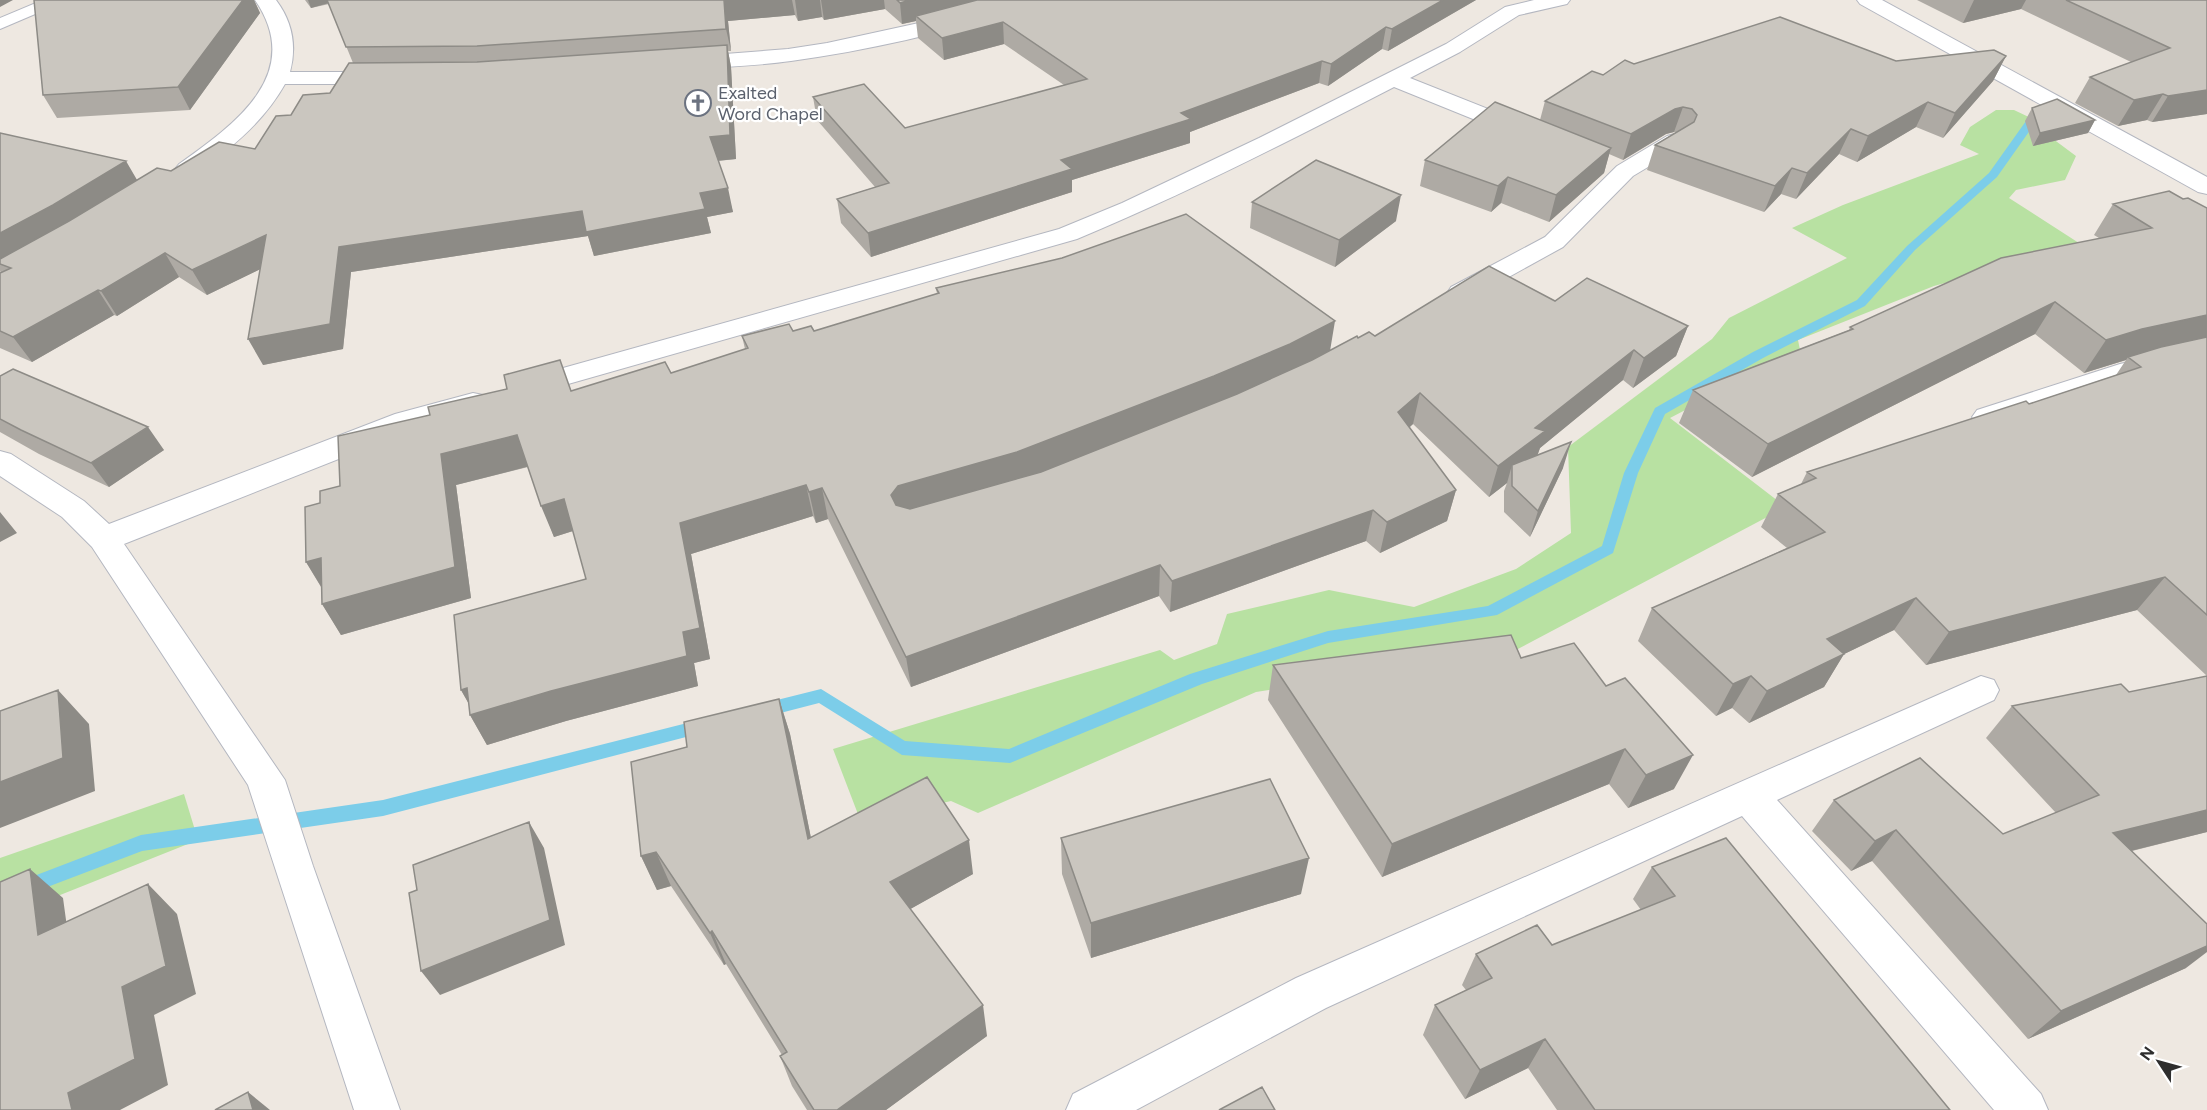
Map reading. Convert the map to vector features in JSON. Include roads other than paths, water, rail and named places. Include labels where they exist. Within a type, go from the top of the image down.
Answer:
[{"type":"street","points":[[172,178],[232,136],[256,112],[278,78],[284,51],[282,28],[265,0]]},
{"type":"street","points":[[671,64],[788,55],[827,49],[979,16],[1028,0]]},
{"type":"street","points":[[104,539],[406,421],[1068,234],[1131,208],[1453,48],[1503,8],[1560,0]]},
{"type":"street","points":[[1867,0],[2207,188]]},
{"type":"street","points":[[278,78],[404,78]]},
{"type":"street","points":[[1393,79],[1540,137]]},
{"type":"street","points":[[1441,304],[1554,242],[1614,167],[1675,141]]},
{"type":"street","points":[[1960,426],[2130,370],[2207,353]]},
{"type":"street","points":[[0,461],[73,509],[104,539],[267,780],[293,866],[377,1110]]},
{"type":"street","points":[[1089,1110],[1311,993],[1981,690]]},
{"type":"street","points":[[1748,795],[2025,1110]]},
{"type":"lane","points":[[0,24],[56,0]]},
{"type":"waterway","points":[[761,711],[821,696],[902,748],[1010,756],[1196,679],[1328,637],[1491,611],[1608,549],[1631,473],[1660,411],[1758,355],[1861,303],[1911,248],[1993,175],[2030,123],[2044,121]]},
{"type":"waterway","points":[[0,897],[141,843],[383,808],[703,726]]},
{"type":"place","name":"Exalted Word Chapel","points":[[698,103]]}]
